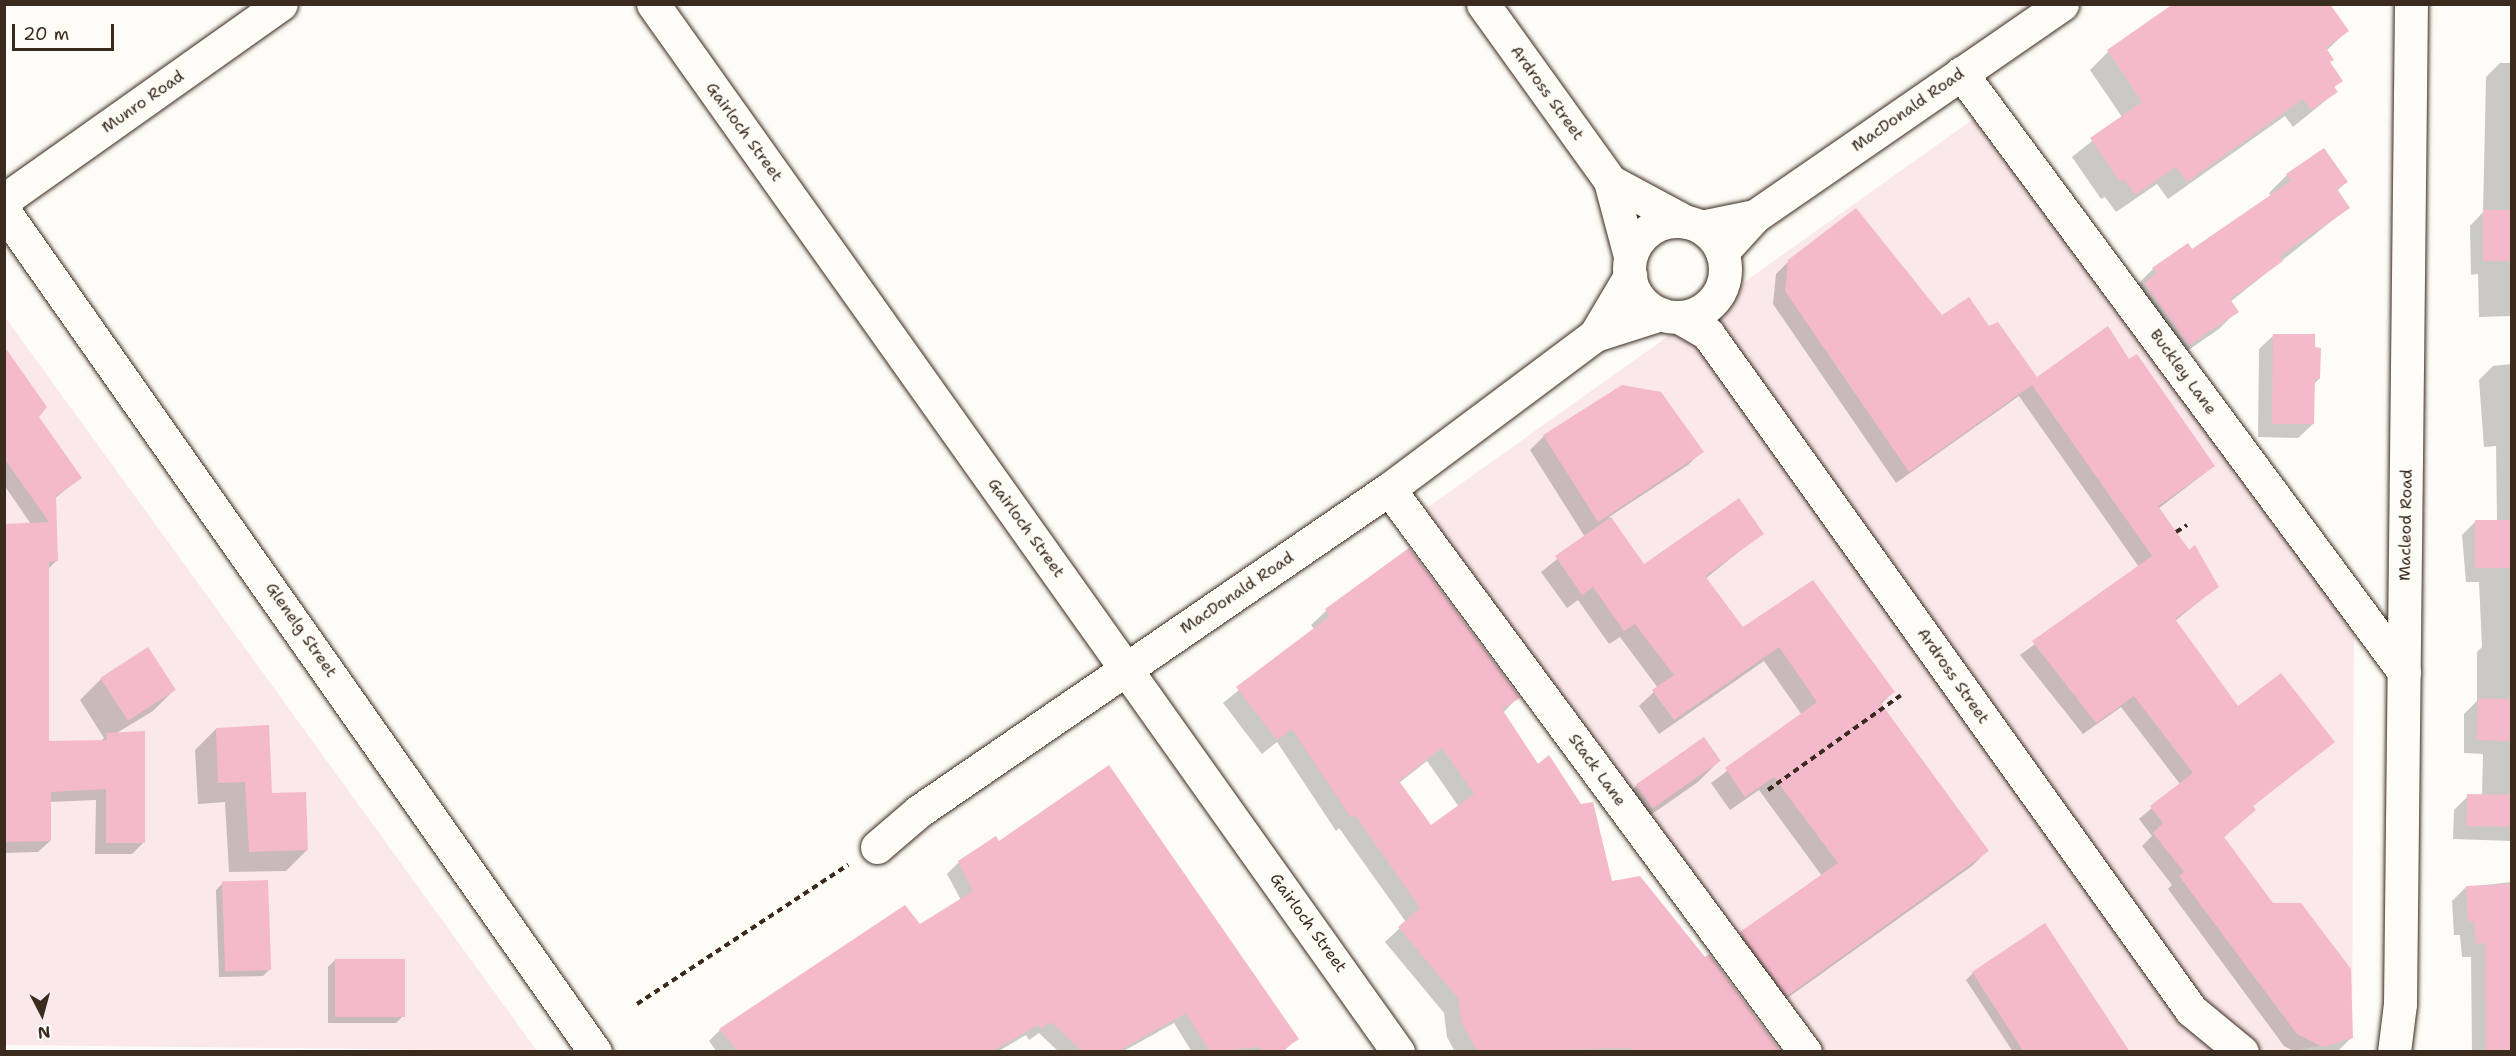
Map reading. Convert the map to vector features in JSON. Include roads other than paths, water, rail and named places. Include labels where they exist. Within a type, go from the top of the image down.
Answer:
[{"type":"street","name":"Munro Road","points":[[4,200],[281,4]]},
{"type":"street","name":"Gairloch Street","points":[[652,4],[1398,1052]]},
{"type":"street","name":"Ardross Street","points":[[1483,4],[1610,182],[1630,266]]},
{"type":"street","name":"MacDonald Road","points":[[1722,252],[1755,216],[2062,4]]},
{"type":"street","name":"Macleod Road","points":[[2392,1049],[2400,1004],[2411,4]]},
{"type":"street","name":"Buckley Lane","points":[[1961,73],[2404,672]]},
{"type":"street","name":"Ardross Street","points":[[1610,182],[1693,225]]},
{"type":"street","name":"Glenelg Street","points":[[4,211],[595,1052]]},
{"type":"street","name":"MacDonald Road","points":[[1693,225],[1755,216]]},
{"type":"street","points":[[1708,334],[1715,298],[1725,268],[1722,252],[1693,225],[1674,221],[1652,228],[1642,236],[1630,266],[1640,300],[1670,315],[1693,314],[1715,298]]},
{"type":"street","name":"MacDonald Road","points":[[1595,335],[1630,266]]},
{"type":"street","name":"MacDonald Road","points":[[877,847],[919,811],[1389,489],[1595,335],[1670,315]]},
{"type":"street","name":"Ardross Street","points":[[1670,315],[1708,334],[2191,1010],[2200,1015],[2242,1052]]},
{"type":"street","name":"Stack Lane","points":[[1389,489],[1805,1052]]},
{"type":"street","points":[[2200,1015],[2209,1052]]}]
